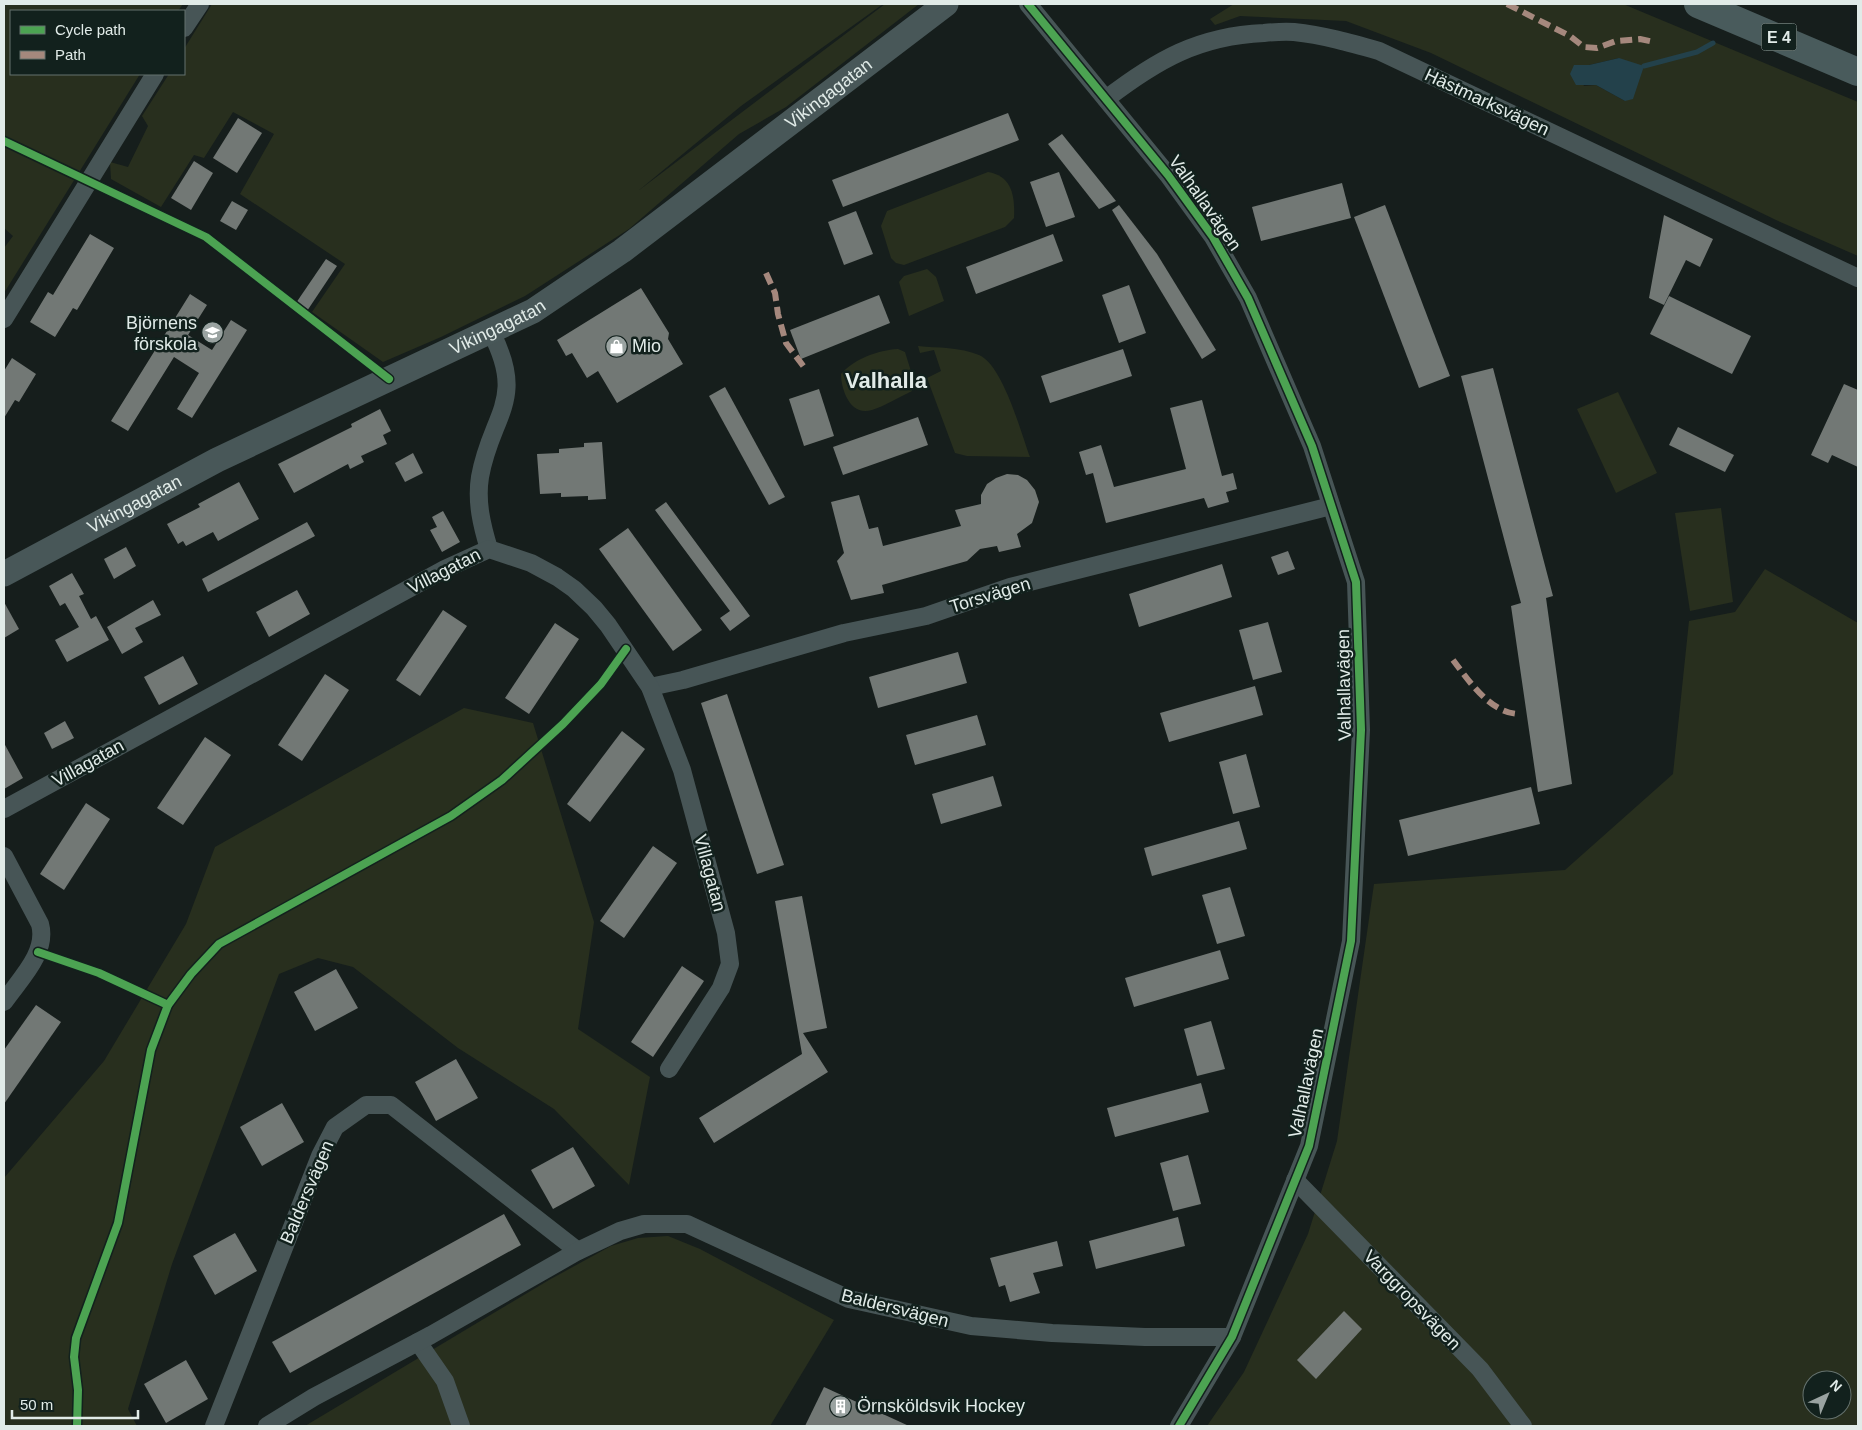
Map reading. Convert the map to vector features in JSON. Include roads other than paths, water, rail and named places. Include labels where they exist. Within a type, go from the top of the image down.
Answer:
[{"type":"highway","name":"E 4","points":[[1698,4],[1858,72]]},
{"type":"street","points":[[185,26],[200,4]]},
{"type":"street","name":"Vikingagatan","points":[[4,574],[217,460],[534,311],[622,251],[946,4]]},
{"type":"street","name":"Valhallavägen","points":[[1028,4],[1168,175],[1213,237],[1248,298],[1312,446],[1356,582],[1361,730],[1351,932],[1309,1146],[1232,1337],[1179,1426]]},
{"type":"street","name":"Hästmarksvägen","points":[[1106,99],[1169,57],[1202,42],[1249,34],[1292,32],[1334,38],[1379,51],[1858,278]]},
{"type":"street","points":[[4,319],[154,75]]},
{"type":"street","points":[[489,549],[480,511],[480,479],[483,463],[503,410],[507,386],[504,360],[491,332]]},
{"type":"street","name":"Torsvägen","points":[[650,687],[682,680],[844,633],[926,616],[1010,587],[1332,506]]},
{"type":"street","name":"Villagatan","points":[[4,809],[445,569],[489,549],[531,563],[574,589],[608,626],[650,687],[682,770],[729,949],[730,964],[721,988],[669,1069]]},
{"type":"street","points":[[4,1002],[38,952],[42,934],[40,924],[5,864]]},
{"type":"street","name":"Baldersvägen","points":[[214,1426],[320,1156],[335,1126],[366,1105],[391,1105],[578,1251]]},
{"type":"street","name":"Varggropsvägen","points":[[1295,1180],[1480,1369],[1524,1426]]},
{"type":"street","name":"Baldersvägen","points":[[267,1426],[314,1397],[418,1342],[578,1251],[628,1228],[644,1224],[676,1222],[687,1224],[849,1299],[971,1326],[1126,1336],[1232,1337]]},
{"type":"street","points":[[418,1342],[446,1381],[461,1426]]},
{"type":"water","points":[[1619,58],[1644,66],[1633,99],[1625,101],[1596,85],[1576,85],[1570,74],[1574,65],[1589,65]]},
{"type":"waterway","points":[[1644,66],[1697,52],[1713,43]]},
{"type":"place","name":"Björnens förskola","points":[[213,333]]},
{"type":"place","name":"Mio","points":[[616,346]]},
{"type":"place","name":"Örnsköldsvik Hockey","points":[[841,1406]]},
{"type":"district","name":"Valhalla","points":[[886,380]]}]
